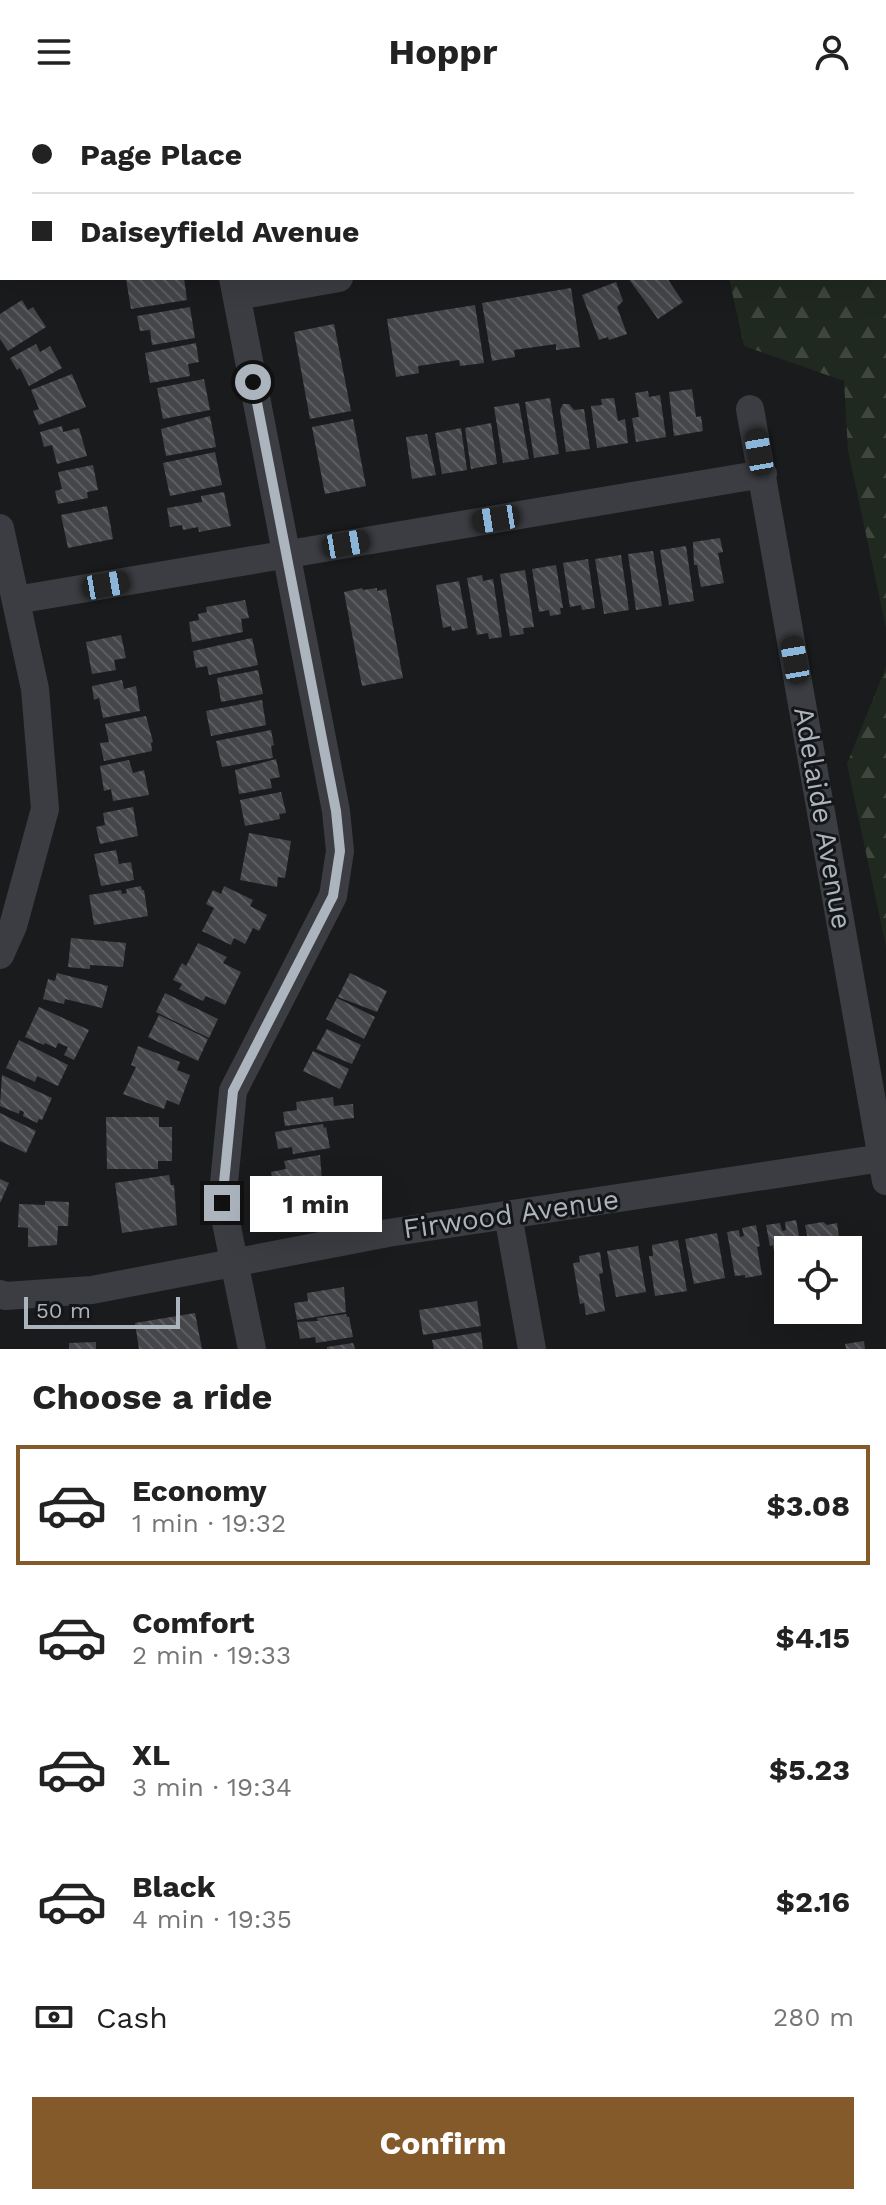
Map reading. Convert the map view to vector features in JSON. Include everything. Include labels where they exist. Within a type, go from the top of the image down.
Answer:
[{"type":"street","points":[[252,1349],[222,1203],[233,1091],[333,896],[340,851],[336,811],[235,287],[316,280]]},
{"type":"street","name":"Adelaide Avenue","points":[[750,409],[884,1170]]},
{"type":"street","points":[[16,600],[763,474]]},
{"type":"street","points":[[0,528],[35,689],[45,809],[13,926],[0,955]]},
{"type":"street","name":"Firwood Avenue","points":[[0,1294],[92,1290],[388,1233],[508,1215],[884,1170]]},
{"type":"street","points":[[508,1215],[532,1349]]},
{"type":"green space","points":[[729,280],[886,280],[886,628],[848,450],[844,381],[744,346]]},
{"type":"green space","points":[[886,667],[886,946],[847,764]]},
{"type":"building","points":[[126,280],[184,280],[187,300],[131,309]]},
{"type":"building","points":[[629,280],[668,280],[683,302],[658,319]]},
{"type":"building","points":[[616,282],[623,301],[617,307],[627,334],[599,340],[582,295]]},
{"type":"building","points":[[571,288],[580,347],[556,350],[556,344],[514,350],[515,357],[492,361],[482,303]]},
{"type":"building","points":[[22,300],[28,310],[33,307],[46,327],[8,351],[0,339],[0,314]]},
{"type":"building","points":[[475,305],[484,363],[460,366],[459,360],[418,366],[419,373],[396,377],[387,319]]},
{"type":"building","points":[[190,307],[195,338],[152,345],[150,330],[140,331],[137,316]]},
{"type":"building","points":[[334,324],[351,411],[310,419],[294,332]]},
{"type":"building","points":[[196,343],[199,362],[188,364],[190,376],[150,383],[145,353]]},
{"type":"building","points":[[36,344],[40,352],[50,346],[62,368],[29,386],[20,368],[17,370],[10,358]]},
{"type":"building","points":[[72,374],[86,407],[39,425],[33,411],[39,409],[31,390]]},
{"type":"building","points":[[204,379],[210,410],[163,419],[157,388]]},
{"type":"building","points":[[692,389],[696,417],[701,416],[703,431],[674,436],[669,392]]},
{"type":"building","points":[[648,391],[649,397],[660,395],[666,437],[636,442],[632,418],[639,417],[635,393]]},
{"type":"building","points":[[550,398],[559,454],[534,458],[525,402]]},
{"type":"building","points":[[614,398],[618,421],[625,419],[628,443],[597,448],[591,406],[602,405],[601,399]]},
{"type":"building","points":[[519,403],[529,459],[503,463],[494,407]]},
{"type":"building","points":[[563,404],[569,404],[574,410],[584,409],[590,449],[566,452],[560,410]]},
{"type":"building","points":[[210,416],[216,447],[166,456],[161,429]]},
{"type":"building","points":[[353,419],[366,486],[325,494],[312,427]]},
{"type":"building","points":[[491,423],[497,464],[471,469],[465,428]]},
{"type":"building","points":[[62,426],[63,432],[79,428],[87,456],[57,464],[52,445],[44,447],[40,432]]},
{"type":"building","points":[[461,428],[467,470],[442,474],[435,433]]},
{"type":"building","points":[[427,434],[436,475],[412,479],[406,437]]},
{"type":"building","points":[[215,452],[222,485],[170,496],[163,463]]},
{"type":"building","points":[[93,465],[98,490],[87,492],[88,498],[58,504],[55,491],[62,489],[58,472]]},
{"type":"building","points":[[224,492],[231,526],[199,532],[198,527],[183,530],[182,525],[170,527],[167,508],[202,502],[201,496]]},
{"type":"building","points":[[107,506],[113,539],[68,548],[61,515]]},
{"type":"building","points":[[720,538],[723,552],[718,553],[724,583],[701,587],[697,565],[694,565],[693,542]]},
{"type":"building","points":[[686,546],[694,601],[669,605],[660,550]]},
{"type":"building","points":[[653,551],[662,606],[636,610],[628,554]]},
{"type":"building","points":[[621,555],[629,610],[604,614],[595,559]]},
{"type":"building","points":[[588,559],[595,608],[582,610],[581,605],[570,607],[563,563]]},
{"type":"building","points":[[556,565],[563,608],[560,608],[561,614],[550,616],[549,610],[539,612],[532,569]]},
{"type":"building","points":[[525,570],[534,627],[523,628],[524,634],[510,636],[500,574]]},
{"type":"building","points":[[482,575],[483,581],[493,579],[502,637],[489,639],[488,633],[477,635],[467,578]]},
{"type":"building","points":[[459,581],[468,628],[452,631],[451,626],[443,628],[436,585]]},
{"type":"building","points":[[362,588],[386,589],[403,678],[362,686],[344,592]]},
{"type":"building","points":[[245,600],[249,618],[241,619],[243,632],[192,642],[189,622],[199,620],[198,614],[207,612],[206,607]]},
{"type":"building","points":[[121,635],[126,658],[114,660],[116,670],[92,674],[86,642]]},
{"type":"building","points":[[252,638],[258,665],[209,675],[207,666],[196,668],[193,651]]},
{"type":"building","points":[[258,670],[263,694],[221,702],[217,678]]},
{"type":"building","points":[[122,680],[124,689],[136,686],[140,711],[103,718],[99,698],[94,700],[92,686]]},
{"type":"building","points":[[262,700],[266,725],[211,736],[206,711]]},
{"type":"building","points":[[146,716],[153,742],[152,751],[104,761],[100,743],[109,742],[105,724]]},
{"type":"building","points":[[271,730],[273,758],[222,767],[216,741]]},
{"type":"building","points":[[276,759],[280,777],[270,779],[272,788],[239,794],[235,770]]},
{"type":"building","points":[[129,760],[133,773],[144,770],[149,795],[113,801],[111,789],[104,791],[100,766]]},
{"type":"building","points":[[281,792],[286,813],[279,814],[280,819],[245,826],[240,800]]},
{"type":"building","points":[[133,807],[138,836],[100,844],[96,827],[105,825],[103,813]]},
{"type":"building","points":[[249,833],[291,841],[285,878],[278,877],[277,887],[240,880]]},
{"type":"building","points":[[116,850],[119,864],[131,862],[134,880],[101,886],[94,854]]},
{"type":"building","points":[[141,886],[148,916],[94,925],[89,895],[121,890],[122,894],[127,893],[126,889]]},
{"type":"building","points":[[224,886],[253,900],[250,906],[267,915],[259,931],[253,928],[245,944],[234,938],[231,945],[202,931],[214,908],[206,904],[213,890],[221,894]]},
{"type":"building","points":[[71,938],[126,943],[123,967],[68,967]]},
{"type":"building","points":[[198,943],[227,957],[223,963],[241,972],[225,1005],[206,996],[203,1001],[179,989],[182,984],[173,980],[182,963],[186,966]]},
{"type":"building","points":[[57,973],[108,986],[102,1008],[65,999],[64,1004],[43,999],[48,979],[55,981]]},
{"type":"building","points":[[350,973],[387,991],[377,1012],[338,997]]},
{"type":"building","points":[[165,993],[218,1019],[209,1038],[156,1012]]},
{"type":"building","points":[[337,998],[375,1017],[364,1039],[326,1019]]},
{"type":"building","points":[[39,1007],[89,1030],[74,1060],[64,1055],[68,1047],[58,1043],[56,1048],[25,1037]]},
{"type":"building","points":[[159,1015],[208,1039],[198,1061],[148,1037]]},
{"type":"building","points":[[327,1029],[361,1045],[352,1064],[316,1049]]},
{"type":"building","points":[[19,1040],[68,1065],[58,1086],[37,1076],[35,1082],[6,1068]]},
{"type":"building","points":[[138,1046],[180,1062],[177,1070],[190,1075],[179,1105],[167,1100],[164,1109],[123,1094],[136,1067],[131,1065]]},
{"type":"building","points":[[313,1051],[349,1069],[340,1089],[303,1071]]},
{"type":"building","points":[[2,1075],[52,1098],[42,1120],[39,1119],[37,1123],[23,1116],[24,1112],[20,1110],[19,1114],[0,1106]]},
{"type":"building","points":[[333,1097],[334,1106],[353,1104],[354,1118],[285,1126],[283,1112],[297,1110],[296,1102]]},
{"type":"building","points":[[0,1113],[36,1131],[26,1153],[0,1141]]},
{"type":"building","points":[[106,1117],[159,1117],[159,1127],[172,1127],[172,1161],[158,1161],[158,1169],[107,1169]]},
{"type":"building","points":[[323,1124],[330,1148],[293,1154],[292,1147],[278,1149],[275,1132]]},
{"type":"building","points":[[320,1155],[322,1181],[329,1205],[292,1211],[291,1204],[277,1206],[271,1172],[286,1169],[284,1161]]},
{"type":"building","points":[[169,1175],[171,1185],[174,1185],[177,1225],[122,1233],[115,1183]]},
{"type":"building","points":[[0,1179],[9,1183],[0,1203]]},
{"type":"building","points":[[45,1201],[69,1202],[68,1226],[58,1226],[57,1245],[28,1247],[28,1228],[18,1227],[19,1204],[45,1205]]},
{"type":"building","points":[[796,1220],[799,1236],[774,1236],[774,1251],[773,1245],[770,1246],[766,1225],[780,1223],[782,1231],[786,1230],[785,1222]]},
{"type":"building","points":[[837,1223],[839,1236],[807,1236],[805,1225]]},
{"type":"building","points":[[756,1225],[762,1275],[735,1276],[727,1232],[739,1230],[740,1237],[744,1236],[742,1228]]},
{"type":"building","points":[[717,1233],[725,1278],[694,1284],[685,1239]]},
{"type":"building","points":[[678,1240],[687,1291],[655,1296],[649,1256],[653,1256],[652,1245]]},
{"type":"building","points":[[638,1246],[646,1292],[616,1297],[607,1251]]},
{"type":"building","points":[[600,1252],[603,1273],[599,1274],[605,1311],[586,1315],[584,1303],[580,1304],[573,1263],[580,1262],[579,1256]]},
{"type":"building","points":[[344,1287],[346,1312],[297,1320],[294,1303],[308,1301],[307,1293]]},
{"type":"building","points":[[477,1301],[481,1326],[423,1335],[419,1310]]},
{"type":"building","points":[[195,1313],[202,1349],[139,1349],[135,1323]]},
{"type":"building","points":[[346,1314],[353,1337],[316,1343],[315,1337],[300,1339],[297,1322]]},
{"type":"building","points":[[481,1332],[483,1349],[434,1349],[432,1340]]},
{"type":"building","points":[[864,1341],[865,1349],[846,1349],[845,1344]]},
{"type":"building","points":[[96,1342],[96,1349],[69,1349],[69,1343]]},
{"type":"building","points":[[353,1343],[355,1349],[327,1349],[327,1347]]},
{"type":"route","points":[[222,1203],[233,1091],[333,896],[340,851],[336,811],[253,382]]}]
